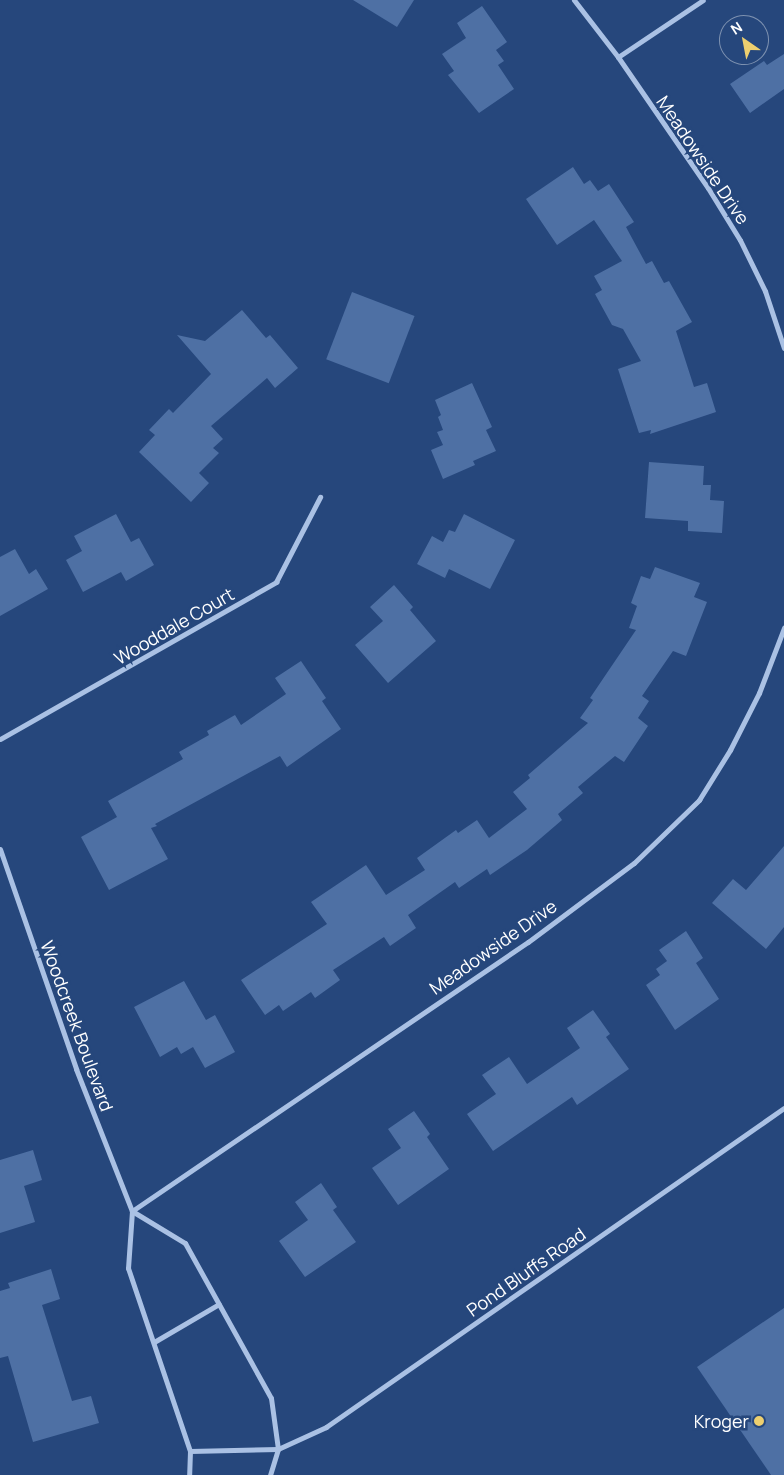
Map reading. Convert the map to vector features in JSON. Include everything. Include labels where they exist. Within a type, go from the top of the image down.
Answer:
[{"type":"street","name":"Meadowside Drive","points":[[574,0],[618,57],[708,188],[740,240],[765,291],[784,348]]},
{"type":"street","points":[[618,57],[703,0]]},
{"type":"street","name":"Wooddale Court","points":[[0,739],[276,582],[320,497]]},
{"type":"street","name":"Meadowside Drive","points":[[132,1211],[528,942],[634,863],[699,800],[730,750],[759,693],[784,628]]},
{"type":"street","name":"Woodcreek Boulevard","points":[[0,849],[76,1069],[132,1211],[128,1268],[190,1451],[189,1475]]},
{"type":"street","name":"Pond Bluffs Road","points":[[278,1449],[326,1427],[784,1108]]},
{"type":"street","points":[[132,1211],[185,1243],[271,1398],[278,1449],[270,1475]]},
{"type":"street","points":[[154,1342],[219,1304]]},
{"type":"street","points":[[190,1451],[278,1449]]},
{"type":"building","points":[[353,0],[414,0],[397,27]]},
{"type":"building","points":[[482,6],[507,42],[496,50],[504,61],[498,65],[514,89],[479,113],[448,75],[454,71],[442,54],[466,38],[457,23]]},
{"type":"building","points":[[784,54],[784,89],[750,113],[730,84],[758,65],[769,64]]},
{"type":"building","points":[[573,167],[584,184],[590,180],[598,191],[609,184],[634,222],[626,227],[646,264],[652,261],[664,283],[669,281],[692,322],[676,331],[694,387],[707,383],[716,412],[650,434],[651,430],[639,433],[618,369],[641,361],[623,329],[612,325],[595,294],[602,290],[594,276],[622,261],[594,220],[557,245],[526,199]]},
{"type":"building","points":[[352,292],[415,316],[389,383],[326,359]]},
{"type":"building","points":[[242,310],[266,338],[270,335],[298,368],[275,388],[267,378],[211,426],[223,439],[213,448],[219,453],[199,473],[209,483],[191,502],[139,452],[155,435],[149,430],[169,409],[173,413],[211,374],[177,335],[205,341]]},
{"type":"building","points":[[472,383],[492,427],[486,430],[496,451],[473,461],[475,465],[443,479],[431,450],[443,445],[437,432],[443,430],[438,417],[441,415],[435,400]]},
{"type":"building","points":[[649,462],[704,466],[703,485],[711,485],[710,500],[724,501],[722,533],[688,531],[688,521],[645,518]]},
{"type":"building","points":[[116,514],[131,542],[139,538],[154,565],[126,581],[121,572],[83,592],[66,560],[82,551],[74,536]]},
{"type":"building","points":[[464,514],[515,540],[490,589],[449,569],[445,578],[417,564],[432,536],[443,542],[449,530],[455,532]]},
{"type":"building","points":[[15,549],[29,574],[36,569],[48,589],[0,616],[0,557]]},
{"type":"building","points":[[655,567],[700,583],[694,597],[707,602],[686,656],[673,651],[642,696],[649,701],[638,718],[648,726],[624,762],[615,756],[578,787],[583,793],[558,814],[562,820],[527,850],[490,875],[487,869],[459,888],[455,882],[408,915],[416,928],[390,946],[384,937],[333,970],[340,980],[315,998],[311,992],[283,1011],[279,1005],[265,1015],[241,980],[327,924],[311,902],[366,865],[386,895],[425,870],[417,858],[456,830],[458,833],[477,820],[489,838],[527,809],[513,792],[530,778],[528,775],[588,723],[580,718],[593,700],[590,698],[636,630],[629,628],[637,606],[631,603],[641,576],[650,579]]},
{"type":"building","points":[[394,585],[413,607],[410,610],[436,641],[388,683],[355,645],[383,621],[370,607]]},
{"type":"building","points":[[301,661],[326,698],[322,701],[341,729],[287,767],[280,756],[155,824],[157,826],[151,828],[168,859],[109,890],[81,837],[117,817],[108,801],[183,759],[179,752],[209,735],[207,731],[235,715],[241,725],[286,694],[275,678]]},
{"type":"building","points":[[784,846],[784,927],[766,949],[712,903],[733,879],[746,890]]},
{"type":"building","points":[[686,931],[703,958],[696,963],[719,999],[675,1030],[646,985],[660,975],[656,969],[667,961],[659,950]]},
{"type":"building","points":[[184,981],[206,1020],[215,1015],[235,1052],[205,1068],[193,1047],[181,1054],[177,1047],[160,1057],[134,1007]]},
{"type":"building","points":[[593,1010],[610,1034],[606,1037],[629,1069],[577,1105],[572,1097],[493,1151],[467,1114],[496,1094],[482,1075],[509,1057],[527,1084],[580,1048],[567,1028]]},
{"type":"building","points":[[414,1111],[430,1134],[427,1137],[449,1169],[398,1205],[372,1168],[401,1148],[388,1129]]},
{"type":"building","points":[[33,1150],[42,1180],[24,1186],[35,1222],[0,1233],[0,1160]]},
{"type":"building","points":[[321,1183],[337,1207],[333,1210],[356,1242],[305,1277],[279,1241],[308,1220],[295,1202]]},
{"type":"building","points":[[51,1269],[60,1299],[42,1305],[72,1401],[91,1396],[99,1423],[33,1442],[8,1356],[0,1358],[0,1291],[10,1288],[8,1283]]},
{"type":"building","name":"Kroger","points":[[784,1308],[784,1475],[771,1475],[697,1367]]},
{"type":"place","name":"Kroger","points":[[759,1421]]}]
